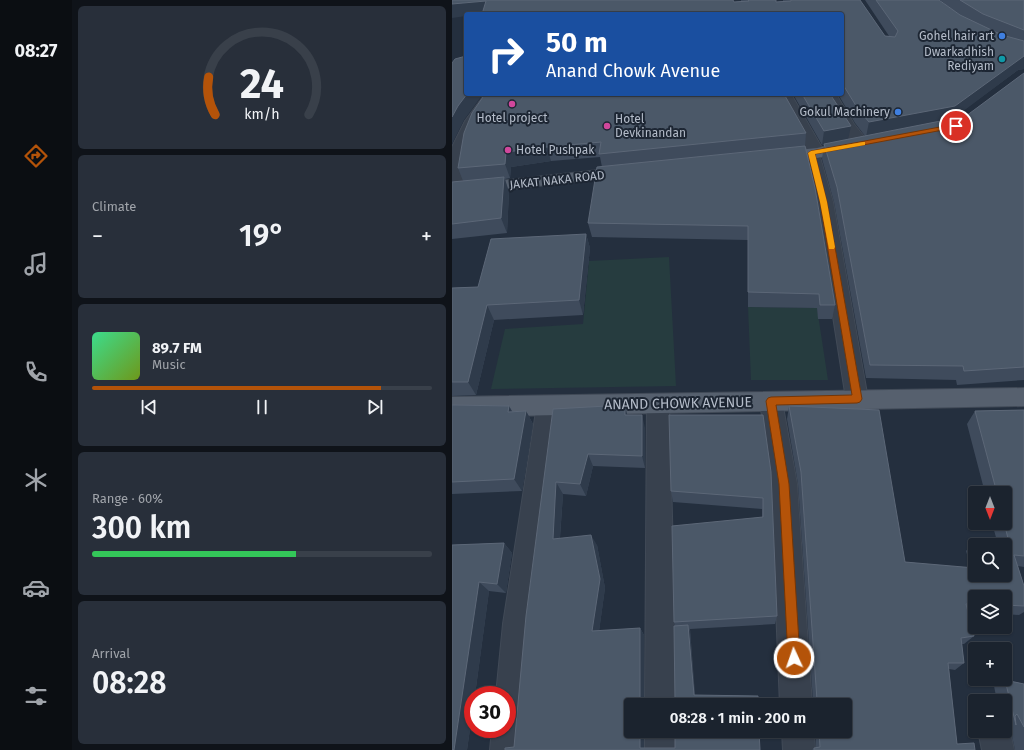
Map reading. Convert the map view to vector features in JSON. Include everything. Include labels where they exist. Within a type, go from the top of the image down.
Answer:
[{"type":"main road","points":[[764,158],[814,153],[868,143]]},
{"type":"main road","name":"JAKAT NAKA ROAD","points":[[453,190],[640,171]]},
{"type":"main road","name":"ANAND CHOWK AVENUE","points":[[452,407],[1024,397]]},
{"type":"street","points":[[453,190],[458,152],[477,111],[491,96]]},
{"type":"street","points":[[785,96],[814,153],[824,202],[857,399]]},
{"type":"street","points":[[830,96],[848,126],[868,143]]},
{"type":"street","points":[[771,401],[784,484],[796,698]]},
{"type":"street","points":[[658,403],[661,698]]},
{"type":"street","points":[[506,750],[518,624],[548,405]]},
{"type":"street","points":[[661,738],[661,750]]},
{"type":"street","points":[[798,738],[799,750]]},
{"type":"street","points":[[995,738],[998,750]]},
{"type":"green space","points":[[669,257],[676,386],[491,389],[505,329],[583,324],[589,261]]},
{"type":"green space","points":[[748,307],[817,308],[828,380],[751,380]]},
{"type":"building","points":[[452,0],[733,0],[734,2],[749,1],[748,0],[776,0],[776,2],[791,0],[860,0],[885,36],[895,37],[898,31],[876,0],[939,0],[960,15],[1002,35],[1024,41],[1024,56],[955,106],[869,122],[858,109],[844,86],[844,12],[483,12],[486,1],[452,4]]},
{"type":"building","points":[[960,0],[1024,0],[1024,30],[983,14]]},
{"type":"building","points":[[464,57],[464,96],[466,96],[452,117],[452,63],[455,59]]},
{"type":"building","points":[[1024,73],[1024,367],[964,371],[963,366],[870,365],[837,187],[824,144],[966,116]]},
{"type":"building","points":[[484,96],[785,96],[806,133],[599,154],[601,142],[547,147],[506,152],[505,164],[458,168],[464,133],[472,113]]},
{"type":"building","points":[[803,96],[831,96],[851,126],[824,131]]},
{"type":"building","points":[[805,146],[815,188],[835,305],[820,305],[819,294],[748,292],[748,226],[588,223],[597,167]]},
{"type":"building","points":[[504,177],[501,218],[452,224],[452,182]]},
{"type":"building","points":[[586,234],[579,300],[487,305],[468,382],[452,382],[452,288],[478,287],[491,239]]},
{"type":"building","points":[[452,405],[509,406],[508,412],[526,411],[514,479],[452,482]]},
{"type":"building","points":[[625,405],[625,415],[642,415],[642,456],[588,454],[580,484],[556,482],[553,539],[591,535],[600,579],[592,631],[640,628],[640,698],[624,698],[624,738],[640,738],[640,748],[675,748],[675,738],[759,738],[760,750],[505,750],[505,748],[514,747],[516,738],[526,616],[553,409]]},
{"type":"building","points":[[789,406],[879,410],[905,562],[968,567],[968,582],[1012,582],[1012,538],[1008,538],[1006,530],[1012,530],[1012,486],[995,486],[975,411],[1024,410],[1024,556],[1014,555],[1024,586],[1024,606],[1012,605],[1012,590],[968,590],[968,604],[966,604],[968,612],[968,634],[974,634],[974,636],[961,638],[964,663],[948,663],[957,744],[974,743],[975,750],[814,750],[814,748],[820,747],[819,738],[852,738],[852,698],[817,698],[801,472]]},
{"type":"building","points":[[669,415],[763,415],[771,472],[777,616],[674,622],[672,526],[763,517],[763,498],[671,491]]},
{"type":"building","points":[[504,543],[497,584],[479,582],[454,750],[452,750],[452,545]]},
{"type":"building","points":[[688,625],[694,695],[758,696],[758,698],[675,698],[674,626]]},
{"type":"building","points":[[1012,681],[1024,684],[1024,727],[1017,714],[1015,716],[1016,725],[1012,709],[1012,694],[1008,694],[1006,686],[1012,686]]},
{"type":"slow traffic","points":[[832,247],[824,202],[811,153],[863,144]]},
{"type":"place","name":"Gohel hair art","points":[[1002,36]]},
{"type":"place","name":"Dwarkadhish Rediyam","points":[[1002,59]]},
{"type":"place","name":"Hotel project","points":[[512,104]]},
{"type":"place","name":"Gokul Machinery","points":[[898,112]]},
{"type":"place","name":"Hotel Devkinandan","points":[[607,126]]},
{"type":"place","name":"Hotel Pushpak","points":[[508,150]]},
{"type":"route","points":[[794,658],[784,484],[771,401],[857,399],[824,202],[811,153],[956,126]]}]
